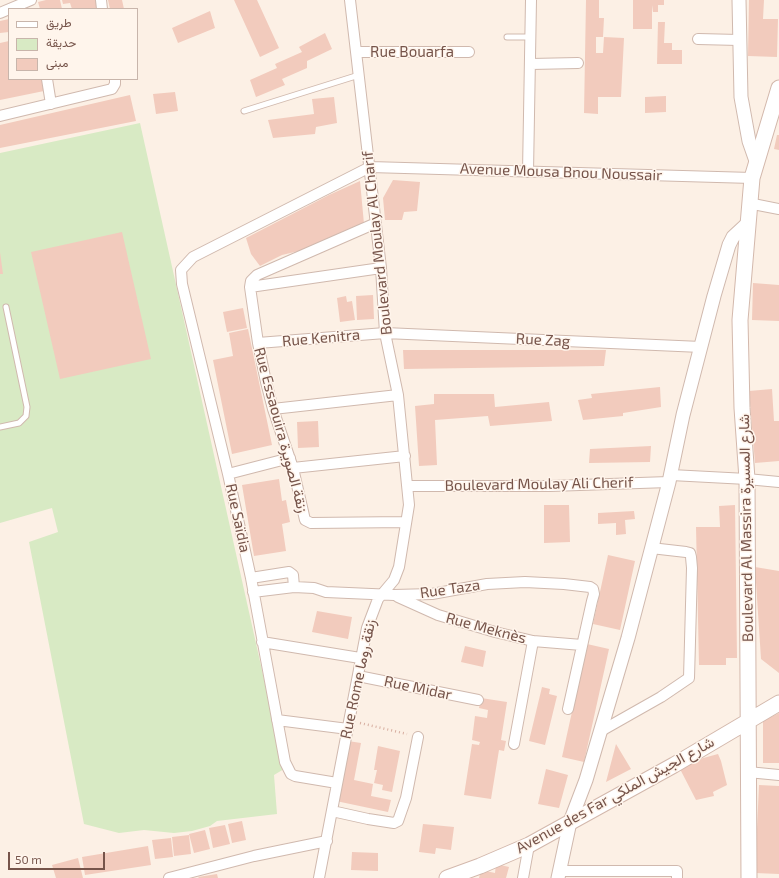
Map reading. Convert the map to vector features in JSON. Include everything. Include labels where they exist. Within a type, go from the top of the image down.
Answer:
[{"type":"main road","name":"Boulevard Al Massira شارع المسيرة","points":[[749,878],[747,722],[749,636],[747,478],[742,408],[740,320],[748,203],[752,178],[756,161],[775,111],[779,88]]},
{"type":"main road","name":"Avenue des Far شارع الجيش الملكي","points":[[447,878],[529,845],[674,765],[779,703]]},
{"type":"street","points":[[12,8],[32,0]]},
{"type":"street","name":"Boulevard Moulay Al Charif","points":[[350,0],[381,268],[385,333],[398,395],[408,486]]},
{"type":"street","points":[[528,172],[531,0]]},
{"type":"street","points":[[739,0],[739,40],[744,118],[756,161]]},
{"type":"street","points":[[698,39],[739,40]]},
{"type":"street","name":"Rue Bouarfa","points":[[356,52],[469,52]]},
{"type":"street","points":[[531,64],[578,63]]},
{"type":"street","points":[[46,80],[51,104]]},
{"type":"street","points":[[0,116],[51,104],[114,84]]},
{"type":"street","name":"Avenue Mousa Bnou Noussair","points":[[370,167],[752,178]]},
{"type":"street","name":"Rue Saïdia","points":[[337,783],[295,776],[291,774],[285,762],[251,578],[181,277],[182,270],[193,257],[370,167]]},
{"type":"street","points":[[748,203],[779,209]]},
{"type":"street","points":[[250,284],[257,275],[376,223]]},
{"type":"street","points":[[677,874],[559,875],[570,822],[601,731],[628,638],[670,478],[701,347],[729,245],[733,237],[747,224]]},
{"type":"street","points":[[250,284],[381,268]]},
{"type":"street","name":"Rue Essaouira زنقة الصويرة","points":[[250,284],[258,343],[273,409],[293,468],[305,520],[308,522],[317,523],[406,522]]},
{"type":"street","name":"Rue Zag","points":[[385,333],[701,347]]},
{"type":"street","name":"Rue Kenitra","points":[[258,343],[385,333]]},
{"type":"street","points":[[273,409],[398,395]]},
{"type":"street","points":[[293,468],[405,456]]},
{"type":"street","points":[[228,474],[290,458]]},
{"type":"street","name":"Boulevard Moulay Ali Cherif","points":[[408,486],[550,486],[670,478],[747,478],[779,482]]},
{"type":"street","name":"Rue Rome زنقة روما","points":[[319,878],[349,725],[360,658],[370,617],[383,594],[394,580],[399,568],[409,505],[408,486]]},
{"type":"street","points":[[601,731],[662,697],[689,678],[691,557],[690,554],[686,552],[651,548]]},
{"type":"street","points":[[251,578],[289,572],[293,575],[294,587]]},
{"type":"street","name":"Rue Taza","points":[[253,592],[294,587],[312,588],[326,592],[394,595],[432,594],[480,584],[525,582],[590,587],[593,589],[594,594],[582,645]]},
{"type":"street","name":"Rue Meknès","points":[[394,595],[438,615],[495,632],[533,641],[582,645]]},
{"type":"street","points":[[514,744],[533,641]]},
{"type":"street","points":[[262,642],[360,658]]},
{"type":"street","points":[[568,709],[582,645]]},
{"type":"street","name":"Rue Midar","points":[[358,676],[478,700]]},
{"type":"street","points":[[277,720],[349,725]]},
{"type":"street","points":[[332,811],[368,820],[395,823],[399,819],[406,798],[418,737]]},
{"type":"street","points":[[748,772],[779,775]]},
{"type":"street","points":[[175,877],[254,856],[326,841]]},
{"type":"street","points":[[523,878],[529,845]]},
{"type":"lane","points":[[507,37],[531,37]]},
{"type":"lane","points":[[244,111],[359,75]]},
{"type":"lane","points":[[0,427],[19,423],[26,416],[27,407],[6,308]]},
{"type":"path","points":[[349,725],[418,737]]},
{"type":"green space","points":[[140,123],[284,769],[274,775],[277,814],[217,821],[210,826],[192,831],[174,833],[144,830],[119,833],[84,824],[29,542],[58,532],[52,508],[0,523],[0,153]]},
{"type":"building","points":[[46,0],[60,0],[62,8],[40,8],[38,2]]},
{"type":"building","points":[[62,0],[97,0],[99,8],[72,8],[70,3],[63,4]]},
{"type":"building","points":[[108,0],[122,0],[124,8],[110,8]]},
{"type":"building","points":[[234,0],[257,0],[279,48],[260,57]]},
{"type":"building","points":[[586,0],[599,0],[599,18],[604,18],[603,37],[596,37],[596,53],[603,53],[604,37],[624,38],[621,97],[598,97],[598,114],[584,113]]},
{"type":"building","points":[[633,0],[664,0],[664,5],[658,5],[658,12],[653,12],[652,5],[652,29],[633,29]]},
{"type":"building","points":[[749,0],[764,0],[763,19],[778,19],[777,57],[748,56]]},
{"type":"building","points":[[210,11],[215,28],[178,43],[172,28]]},
{"type":"building","points":[[8,19],[8,32],[0,33],[0,21]]},
{"type":"building","points":[[658,22],[665,22],[664,43],[672,43],[672,50],[682,50],[682,64],[657,64]]},
{"type":"building","points":[[325,33],[332,49],[307,61],[307,68],[282,79],[285,85],[256,97],[250,80],[277,68],[275,64],[302,52],[299,47]]},
{"type":"building","points":[[8,41],[8,80],[42,80],[44,91],[0,100],[0,43]]},
{"type":"building","points":[[175,92],[178,111],[156,114],[153,94]]},
{"type":"building","points":[[130,95],[136,121],[0,148],[0,125]]},
{"type":"building","points":[[666,96],[666,112],[645,113],[645,97]]},
{"type":"building","points":[[334,97],[337,123],[316,127],[315,134],[273,138],[268,120],[314,114],[312,99]]},
{"type":"building","points":[[777,135],[779,135],[779,150],[774,149]]},
{"type":"building","points":[[393,180],[420,182],[417,211],[404,212],[402,220],[385,220],[383,198]]},
{"type":"building","points":[[360,181],[364,224],[303,250],[282,255],[260,266],[251,254],[246,238],[329,195]]},
{"type":"building","points":[[122,232],[151,359],[60,379],[31,252]]},
{"type":"building","points":[[0,252],[3,274],[0,274]]},
{"type":"building","points":[[753,283],[779,285],[779,321],[752,320]]},
{"type":"building","points":[[373,295],[374,319],[357,320],[356,296]]},
{"type":"building","points":[[346,296],[347,302],[352,301],[355,320],[340,322],[337,298]]},
{"type":"building","points":[[243,308],[247,328],[227,332],[223,312]]},
{"type":"building","points":[[248,329],[272,445],[232,454],[213,360],[233,356],[229,333]]},
{"type":"building","points":[[403,350],[606,350],[604,366],[404,369]]},
{"type":"building","points":[[660,387],[661,407],[623,413],[623,416],[583,420],[578,400],[592,398],[591,394]]},
{"type":"building","points":[[772,389],[774,421],[779,421],[779,461],[755,463],[749,391]]},
{"type":"building","points":[[434,394],[494,394],[495,407],[549,402],[552,421],[490,426],[488,416],[435,420],[437,465],[419,466],[415,406],[434,404]]},
{"type":"building","points":[[318,421],[319,447],[298,448],[297,422]]},
{"type":"building","points":[[651,446],[650,462],[589,463],[590,449]]},
{"type":"building","points":[[279,479],[282,501],[286,500],[290,522],[282,524],[286,551],[254,556],[242,485]]},
{"type":"building","points":[[544,505],[569,505],[570,542],[544,543]]},
{"type":"building","points":[[735,505],[737,658],[726,658],[726,665],[699,665],[696,527],[720,527],[719,506]]},
{"type":"building","points":[[634,511],[635,519],[625,520],[626,534],[616,535],[616,523],[598,524],[598,513]]},
{"type":"building","points":[[608,555],[635,561],[620,630],[593,624]]},
{"type":"building","points":[[755,567],[779,571],[779,673],[761,659]]},
{"type":"building","points":[[317,611],[352,617],[348,639],[312,632]]},
{"type":"building","points":[[587,644],[609,649],[584,762],[562,757]]},
{"type":"building","points":[[465,646],[486,651],[483,667],[461,662]]},
{"type":"building","points":[[542,687],[550,689],[549,694],[557,696],[545,745],[529,741]]},
{"type":"building","points":[[481,698],[507,702],[501,740],[506,741],[504,751],[499,750],[491,799],[464,795],[472,744],[479,745],[480,742],[472,740],[475,716],[487,718],[488,710],[479,708]]},
{"type":"building","points":[[779,713],[779,763],[763,763],[763,721]]},
{"type":"building","points":[[348,741],[361,743],[354,780],[373,784],[371,796],[391,800],[388,812],[336,801]]},
{"type":"building","points":[[616,744],[631,769],[606,782]]},
{"type":"building","points":[[378,746],[400,751],[392,792],[382,790],[383,785],[374,783],[377,770],[374,770]]},
{"type":"building","points":[[718,754],[727,785],[713,792],[714,796],[696,800],[680,769],[696,760]]},
{"type":"building","points":[[546,769],[568,775],[559,808],[538,804]]},
{"type":"building","points":[[759,785],[779,786],[779,874],[755,873]]},
{"type":"building","points":[[242,821],[246,840],[232,843],[228,824]]},
{"type":"building","points":[[423,824],[454,827],[451,850],[436,848],[435,854],[419,852]]},
{"type":"building","points":[[225,825],[230,844],[213,848],[209,828]]},
{"type":"building","points":[[205,830],[210,849],[194,853],[189,834]]},
{"type":"building","points":[[189,835],[191,854],[174,856],[172,837]]},
{"type":"building","points":[[171,838],[173,857],[155,859],[152,840]]},
{"type":"building","points":[[148,846],[151,865],[85,875],[82,857]]},
{"type":"building","points":[[352,852],[378,853],[378,871],[351,870]]},
{"type":"building","points":[[78,858],[83,878],[56,878],[52,865]]},
{"type":"building","points":[[496,864],[509,867],[506,878],[479,878],[481,870],[495,873]]},
{"type":"building","points":[[217,874],[218,878],[198,877]]}]
